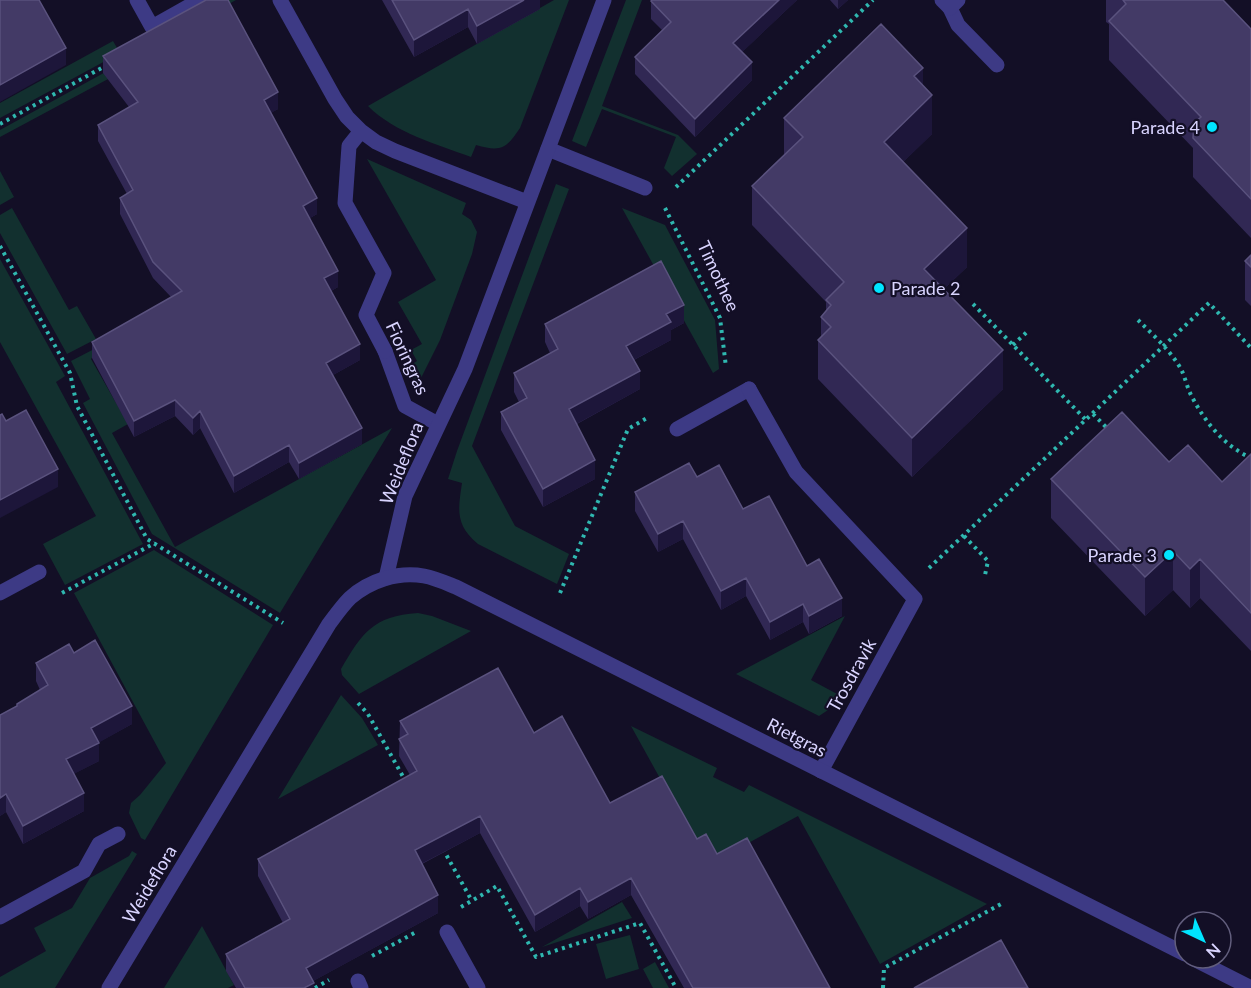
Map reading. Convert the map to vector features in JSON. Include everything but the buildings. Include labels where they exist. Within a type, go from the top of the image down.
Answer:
[{"type":"street","points":[[137,0],[152,27],[200,0]]},
{"type":"street","points":[[280,0],[335,99],[361,131],[395,151],[527,202]]},
{"type":"street","name":"Weideflora","points":[[110,988],[329,624],[348,600],[364,587],[386,578],[405,496],[465,369],[604,0]]},
{"type":"street","points":[[950,3],[958,25],[997,65]]},
{"type":"street","name":"Fioringras","points":[[361,131],[349,146],[345,202],[384,273],[366,315],[385,351],[405,406],[438,424]]},
{"type":"street","points":[[548,149],[645,188]]},
{"type":"street","name":"Trosdravik","points":[[677,429],[749,389],[796,472],[915,598],[821,771]]},
{"type":"street","points":[[0,593],[39,572]]},
{"type":"street","name":"Rietgras","points":[[386,578],[406,575],[424,576],[456,586],[1173,948]]},
{"type":"street","points":[[0,917],[84,871],[99,844],[118,834]]},
{"type":"street","points":[[447,932],[478,988]]},
{"type":"street","points":[[1216,970],[1251,987]]},
{"type":"path","points":[[669,193],[873,0]]},
{"type":"path","points":[[0,124],[114,62]]},
{"type":"path","name":"Timothee","points":[[661,201],[720,318],[726,375]]},
{"type":"path","points":[[0,246],[70,373],[77,406],[147,539],[283,622]]},
{"type":"path","points":[[938,560],[1209,303],[1251,348]]},
{"type":"path","points":[[973,304],[1086,420]]},
{"type":"path","points":[[1138,320],[1163,346],[1182,371],[1190,393],[1215,433],[1235,451],[1251,458]]},
{"type":"path","points":[[1013,345],[1028,331]]},
{"type":"path","points":[[560,593],[628,429],[656,413]]},
{"type":"path","points":[[1093,414],[1116,438]]},
{"type":"path","points":[[963,536],[988,561],[985,575]]},
{"type":"path","points":[[39,572],[53,598],[154,543]]},
{"type":"path","points":[[358,703],[368,714],[408,787]]},
{"type":"path","points":[[443,849],[472,901]]},
{"type":"path","points":[[456,910],[497,886],[536,957],[640,923],[676,988]]},
{"type":"path","points":[[883,988],[884,968],[1000,904]]},
{"type":"path","points":[[371,957],[420,930]]},
{"type":"path","points":[[315,988],[333,978]]},
{"type":"green space","points":[[213,0],[236,0],[161,41],[164,49],[0,137],[0,130],[151,47]]},
{"type":"green space","points":[[554,0],[569,0],[520,128],[502,147],[491,148],[476,145],[471,157],[403,131],[368,106]]},
{"type":"green space","points":[[626,0],[642,0],[602,106],[678,135],[697,154],[672,176],[664,168],[676,137],[602,109],[586,147],[572,141]]},
{"type":"green space","points":[[113,41],[120,53],[0,118],[0,103]]},
{"type":"green space","points":[[367,159],[466,203],[462,214],[471,220],[477,232],[472,254],[440,340],[417,386],[406,368],[417,361],[411,350],[422,344],[398,302],[436,280]]},
{"type":"green space","points":[[0,171],[14,197],[0,205]]},
{"type":"green space","points":[[556,184],[569,189],[472,446],[515,526],[569,554],[557,584],[478,544],[465,530],[460,516],[462,483],[448,479]]},
{"type":"green space","points":[[12,208],[69,310],[77,306],[96,339],[67,354],[0,233],[0,215]]},
{"type":"green space","points":[[622,208],[665,225],[715,320],[719,369],[713,373]]},
{"type":"green space","points":[[0,259],[65,376],[56,382],[143,544],[65,585],[43,544],[96,516],[0,342]]},
{"type":"green space","points":[[100,346],[91,359],[128,424],[112,433],[175,547],[392,428],[280,613],[152,534],[83,403],[90,399],[71,361]]},
{"type":"green space","points":[[154,550],[273,625],[145,840],[141,838],[129,813],[131,803],[166,763],[74,593]]},
{"type":"green space","points":[[418,613],[471,631],[359,694],[342,675],[341,669],[356,645],[379,623],[390,618]]},
{"type":"green space","points":[[845,616],[811,680],[839,695],[828,710],[819,716],[736,674]]},
{"type":"green space","points":[[341,695],[362,718],[378,745],[278,799]]},
{"type":"green space","points":[[631,726],[717,768],[713,777],[744,792],[749,785],[987,904],[880,964],[798,816],[708,865]]},
{"type":"green space","points":[[132,851],[137,854],[55,988],[0,988],[0,977],[46,951],[34,928],[72,908],[90,878],[129,856]]},
{"type":"green space","points":[[622,902],[632,918],[542,947]]},
{"type":"green space","points":[[202,926],[234,985],[228,988],[164,988]]},
{"type":"green space","points":[[630,935],[639,969],[606,979],[596,944]]},
{"type":"green space","points":[[655,962],[669,988],[653,988],[643,969]]},
{"type":"place","name":"Parade 4","points":[[1212,127]]},
{"type":"place","name":"Parade 2","points":[[879,288]]},
{"type":"place","name":"Parade 3","points":[[1169,555]]}]
